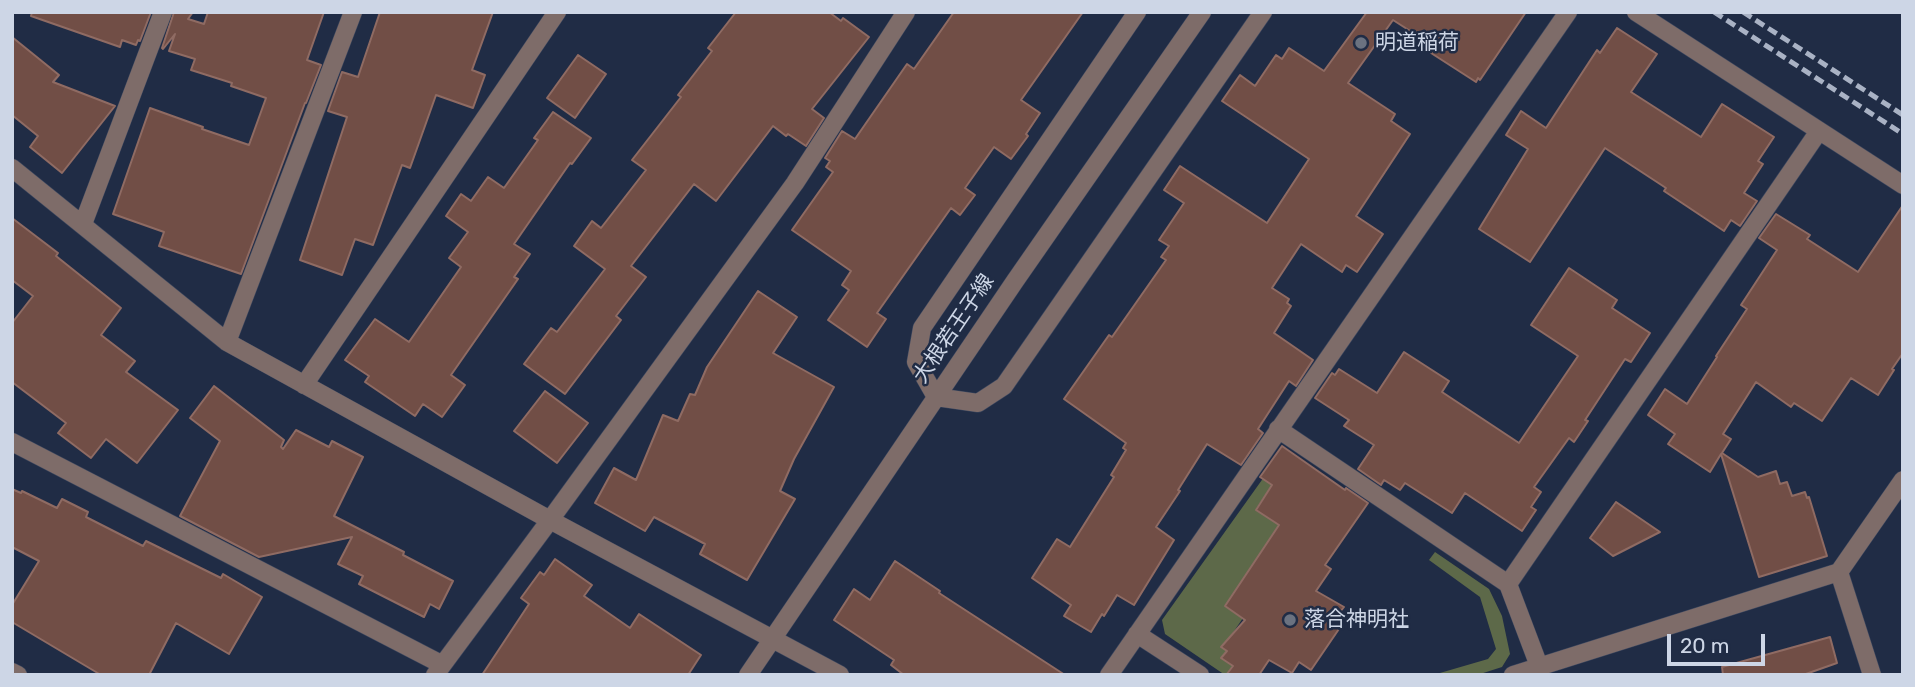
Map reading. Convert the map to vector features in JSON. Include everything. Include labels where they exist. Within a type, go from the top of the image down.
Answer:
[{"type":"street","points":[[83,224],[163,12]]},
{"type":"street","points":[[227,342],[353,12]]},
{"type":"street","points":[[12,442],[438,670],[795,183],[902,18],[883,12]]},
{"type":"street","points":[[1137,12],[922,328],[916,362],[936,397],[978,403],[1004,386],[1263,12]]},
{"type":"street","name":"大根若王子線","points":[[748,675],[1202,12]]},
{"type":"street","points":[[1109,675],[1568,12]]},
{"type":"street","points":[[1636,12],[1903,185]]},
{"type":"street","points":[[304,385],[556,13]]},
{"type":"street","points":[[1508,584],[1819,131]]},
{"type":"street","points":[[12,168],[227,342],[550,520],[840,675]]},
{"type":"street","points":[[1278,429],[1508,584],[1539,666]]},
{"type":"street","points":[[1513,675],[1839,572],[1903,480]]},
{"type":"street","points":[[1839,572],[1872,675]]},
{"type":"street","points":[[1137,634],[1200,675]]},
{"type":"street","points":[[12,672],[18,675]]},
{"type":"green space","points":[[1293,453],[1256,509],[1279,525],[1225,606],[1243,618],[1230,637],[1227,651],[1221,658],[1233,666],[1225,675],[1165,634],[1162,620],[1279,456]]},
{"type":"green space","points":[[1435,552],[1489,589],[1502,616],[1510,654],[1502,667],[1477,675],[1433,675],[1488,659],[1496,649],[1480,597],[1429,560]]},
{"type":"building","points":[[32,12],[151,12],[140,41],[138,40],[136,45],[122,40],[120,47],[31,16]]},
{"type":"building","points":[[174,12],[193,12],[188,19],[204,24],[208,12],[324,12],[307,60],[321,65],[241,274],[159,246],[164,232],[113,214],[150,108],[249,145],[266,98],[231,86],[232,83],[191,70],[195,59],[169,51],[175,34],[163,49]]},
{"type":"building","points":[[380,12],[493,12],[472,70],[485,75],[473,108],[436,95],[410,168],[402,165],[373,245],[355,239],[342,275],[300,260],[347,117],[328,111],[342,72],[358,77]]},
{"type":"building","points":[[736,12],[829,12],[841,21],[843,18],[869,37],[812,109],[824,118],[806,146],[773,126],[716,201],[694,184],[631,266],[646,277],[616,316],[621,320],[565,394],[524,364],[551,328],[557,332],[605,269],[574,246],[592,221],[601,228],[646,170],[632,160],[681,97],[678,95],[712,51],[708,48]]},
{"type":"building","points":[[954,12],[1083,12],[1021,100],[1040,113],[1026,134],[1028,136],[1011,159],[994,147],[965,188],[975,195],[960,215],[951,208],[877,313],[886,319],[867,347],[828,320],[849,290],[842,285],[851,271],[792,230],[833,172],[826,167],[830,161],[825,158],[842,131],[855,139],[907,64],[914,69]]},
{"type":"building","points":[[1367,12],[1526,12],[1476,82],[1431,53],[1435,47],[1393,20],[1348,83],[1395,114],[1391,121],[1410,134],[1356,216],[1383,234],[1357,272],[1346,265],[1342,272],[1301,244],[1272,288],[1289,299],[1287,303],[1291,306],[1274,333],[1313,360],[1296,386],[1289,381],[1258,429],[1263,433],[1241,465],[1207,444],[1156,527],[1174,540],[1134,605],[1117,595],[1091,632],[1064,616],[1071,605],[1032,578],[1057,539],[1070,547],[1114,477],[1111,475],[1126,450],[1123,448],[1126,443],[1064,399],[1166,260],[1161,257],[1169,246],[1159,240],[1184,203],[1164,190],[1180,166],[1267,223],[1309,159],[1222,101],[1240,75],[1255,86],[1276,55],[1282,59],[1289,48],[1324,71]]},
{"type":"building","points":[[1617,28],[1657,54],[1631,92],[1701,137],[1722,104],[1774,137],[1758,161],[1763,164],[1744,193],[1757,201],[1740,226],[1731,220],[1724,231],[1605,148],[1530,262],[1479,229],[1528,149],[1506,135],[1521,111],[1546,128],[1597,50],[1600,53]]},
{"type":"building","points":[[12,37],[59,75],[53,82],[115,106],[62,173],[30,147],[38,136],[12,115]]},
{"type":"building","points":[[578,55],[606,74],[575,118],[547,98]]},
{"type":"building","points":[[553,112],[591,138],[572,164],[570,163],[514,244],[530,254],[514,277],[518,279],[451,375],[465,385],[442,417],[423,404],[415,416],[365,382],[369,376],[345,360],[375,319],[409,342],[461,267],[449,258],[468,232],[446,216],[461,194],[471,201],[488,177],[504,188],[538,140],[534,138]]},
{"type":"building","points":[[1903,205],[1903,353],[1878,395],[1851,378],[1822,421],[1794,403],[1791,407],[1756,382],[1723,434],[1731,439],[1722,453],[1758,477],[1776,471],[1780,484],[1787,482],[1792,496],[1805,492],[1807,498],[1809,497],[1827,556],[1759,577],[1721,454],[1710,472],[1668,444],[1675,434],[1648,415],[1665,389],[1687,404],[1717,357],[1747,309],[1741,305],[1777,250],[1759,238],[1776,214],[1810,235],[1807,239],[1858,272]]},
{"type":"building","points":[[12,218],[58,253],[56,256],[121,308],[101,335],[135,361],[126,372],[178,410],[137,463],[106,439],[91,458],[58,433],[66,423],[12,382],[12,323],[33,296],[12,280]]},
{"type":"building","points":[[1569,268],[1617,300],[1612,308],[1650,333],[1631,362],[1625,359],[1585,420],[1588,421],[1574,442],[1569,438],[1534,487],[1541,492],[1531,507],[1536,510],[1522,531],[1465,493],[1452,513],[1405,483],[1400,490],[1384,480],[1381,485],[1358,469],[1374,445],[1344,426],[1349,420],[1315,398],[1332,373],[1335,375],[1339,369],[1377,393],[1404,352],[1449,381],[1442,392],[1519,443],[1578,356],[1531,325]]},
{"type":"building","points":[[758,291],[797,317],[773,353],[834,387],[794,459],[780,491],[795,499],[747,580],[700,554],[705,544],[654,517],[645,531],[595,503],[614,468],[636,480],[663,415],[678,421],[690,394],[695,395],[707,367]]},
{"type":"building","points":[[214,386],[284,440],[281,447],[283,449],[296,430],[329,447],[332,441],[363,457],[334,516],[453,581],[439,609],[430,604],[424,617],[359,584],[363,576],[338,564],[352,537],[259,557],[180,516],[220,441],[190,418]]},
{"type":"building","points":[[545,391],[588,423],[557,463],[514,431]]},
{"type":"building","points":[[1282,446],[1368,503],[1325,565],[1331,569],[1316,591],[1344,607],[1332,622],[1341,626],[1311,670],[1299,662],[1292,673],[1269,660],[1259,675],[1226,675],[1233,666],[1221,658],[1227,651],[1221,647],[1245,620],[1225,606],[1279,525],[1256,510],[1272,485],[1260,477]]},
{"type":"building","points":[[12,489],[57,508],[62,499],[88,512],[86,517],[143,546],[146,541],[221,578],[223,574],[262,597],[229,654],[176,623],[149,675],[101,675],[12,622],[12,605],[39,561],[12,547]]},
{"type":"building","points":[[1616,502],[1660,532],[1613,556],[1590,538]]},
{"type":"building","points":[[555,559],[592,585],[584,596],[630,628],[639,614],[701,655],[688,675],[482,675],[529,604],[521,598],[540,572],[544,575]]},
{"type":"building","points":[[895,561],[1065,675],[904,675],[891,665],[894,660],[834,620],[854,589],[870,600]]},
{"type":"building","points":[[1830,637],[1837,663],[1803,675],[1723,675],[1722,667]]},
{"type":"railway","points":[[1714,12],[1903,134]]},
{"type":"railway","points":[[1743,12],[1903,115]]},
{"type":"place","name":"明道稲荷","points":[[1361,43]]},
{"type":"place","name":"落合神明社","points":[[1290,620]]}]
